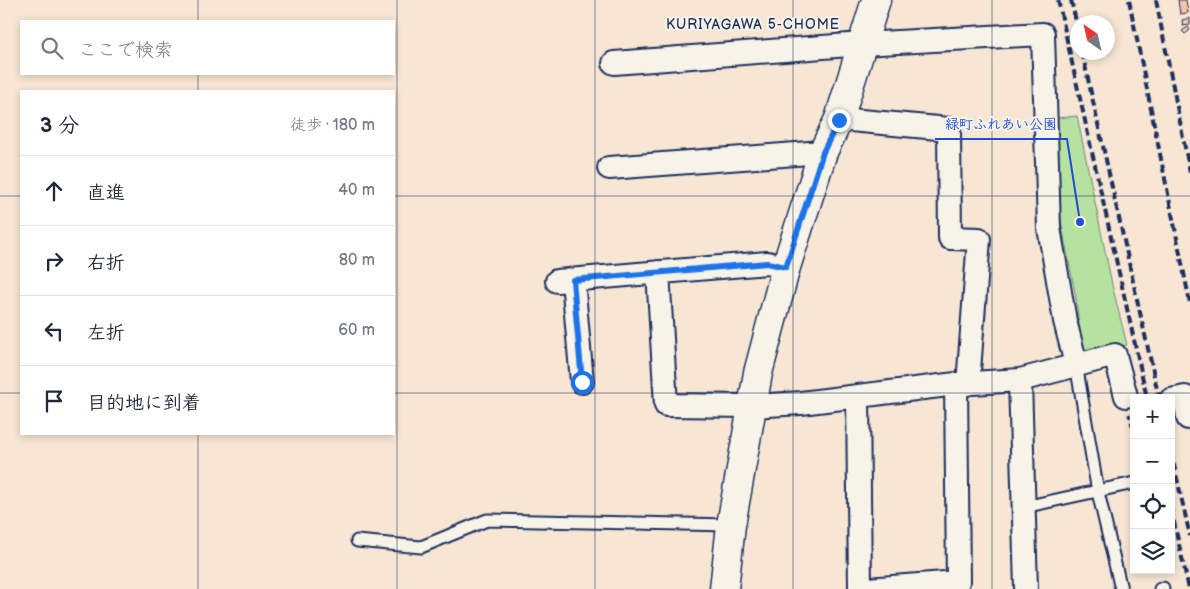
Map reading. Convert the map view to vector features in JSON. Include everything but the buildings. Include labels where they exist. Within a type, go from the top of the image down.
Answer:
[{"type":"street","points":[[724,589],[731,525],[759,366],[786,267],[823,152],[839,120],[876,0]]},
{"type":"street","points":[[614,63],[862,44],[1043,34],[1049,228],[1065,321],[1076,364]]},
{"type":"street","points":[[839,120],[949,129],[950,238],[978,238],[962,384],[958,582],[867,589]]},
{"type":"street","points":[[609,168],[823,152]]},
{"type":"street","points":[[582,382],[565,280],[767,263],[786,267]]},
{"type":"street","points":[[658,272],[666,405],[751,406],[801,403],[962,384],[1020,380],[1115,354],[1126,396]]},
{"type":"street","points":[[1020,380],[1026,589]]},
{"type":"street","points":[[858,396],[860,589]]},
{"type":"street","points":[[1175,399],[1185,397],[1188,418],[1190,418]]},
{"type":"lane","points":[[1076,364],[1098,492],[1121,589]]},
{"type":"lane","points":[[1024,507],[1130,484]]},
{"type":"lane","points":[[357,541],[421,547],[487,520],[731,525]]},
{"type":"green space","points":[[1077,116],[1113,289],[1127,345],[1082,354],[1076,298],[1058,206],[1056,118]]},
{"type":"railway","points":[[1058,0],[1146,394]]},
{"type":"railway","points":[[1071,0],[1074,15]]},
{"type":"railway","points":[[1129,0],[1190,303]]},
{"type":"railway","points":[[1156,0],[1190,173]]},
{"type":"railway","points":[[1084,60],[1158,394]]},
{"type":"railway","points":[[1175,470],[1190,536]]},
{"type":"railway","points":[[1175,527],[1189,589]]},
{"type":"place","name":"緑町ふれあい公園","points":[[1080,222]]},
{"type":"district","name":"KURIYAGAWA 5-CHOME","points":[[753,24]]},
{"type":"route","points":[[582,382],[573,280],[767,263],[786,267],[823,152],[839,120]]}]
